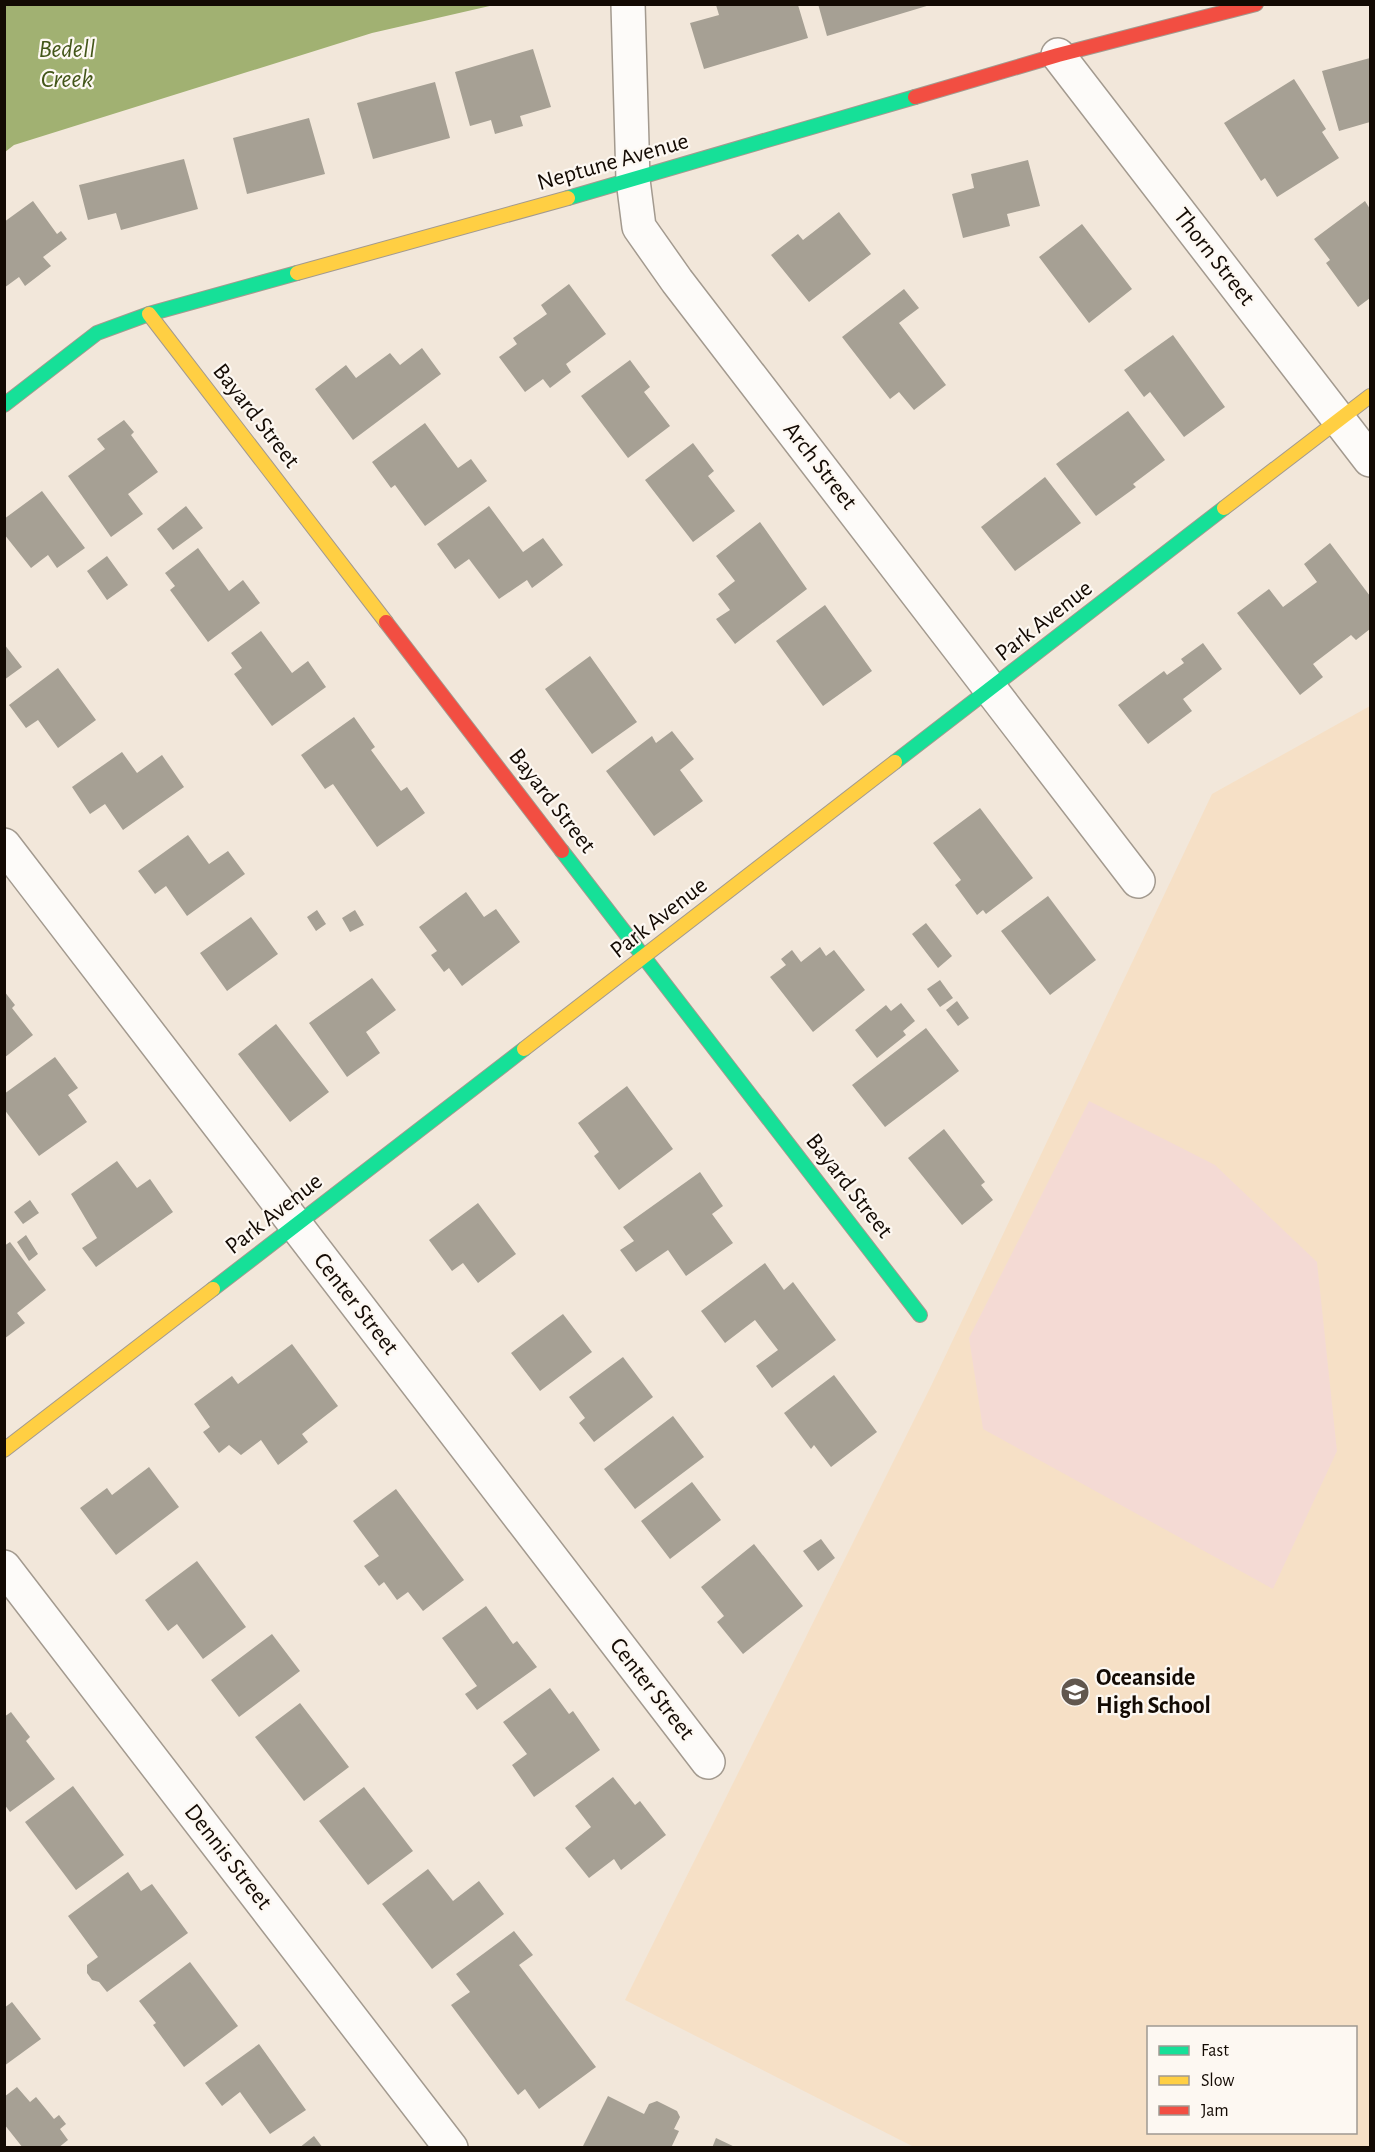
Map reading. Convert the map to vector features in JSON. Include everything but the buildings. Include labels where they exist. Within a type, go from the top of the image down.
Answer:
[{"type":"street","name":"Arch Street","points":[[628,4],[633,180],[639,227],[677,281],[993,688],[1138,881]]},
{"type":"street","name":"Neptune Avenue","points":[[4,405],[97,333],[149,314],[633,180],[1058,55],[1256,4]]},
{"type":"street","name":"Thorn Street","points":[[1058,55],[1371,460]]},
{"type":"street","name":"Bayard Street","points":[[149,314],[920,1315]]},
{"type":"street","name":"Park Avenue","points":[[4,1450],[1371,396]]},
{"type":"street","name":"Center Street","points":[[4,845],[708,1762]]},
{"type":"street","name":"Dennis Street","points":[[4,1567],[451,2148]]},
{"type":"shaded area","name":"Oceanside High School","points":[[1370,706],[1370,2147],[914,2147],[625,2000],[932,1384],[1212,794]]},
{"type":"shaded area","points":[[1089,1101],[1215,1165],[1317,1262],[1337,1451],[1273,1589],[983,1429],[969,1338]]},
{"type":"water","name":"Bedell Creek","points":[[5,4],[494,5],[372,33],[14,145],[5,152]]},
{"type":"traffic: fast","points":[[568,198],[915,97]]},
{"type":"traffic: fast","points":[[4,405],[97,333],[149,314],[297,273]]},
{"type":"traffic: fast","points":[[895,762],[1224,508]]},
{"type":"traffic: fast","points":[[562,851],[920,1315]]},
{"type":"traffic: fast","points":[[213,1289],[524,1049]]},
{"type":"traffic: slow","points":[[297,273],[568,198]]},
{"type":"traffic: slow","points":[[149,314],[386,622]]},
{"type":"traffic: slow","points":[[1224,508],[1370,396]]},
{"type":"traffic: slow","points":[[524,1049],[895,762]]},
{"type":"traffic: slow","points":[[4,1450],[213,1289]]},
{"type":"traffic: jam","points":[[915,97],[1058,55],[1256,4]]},
{"type":"traffic: jam","points":[[386,622],[562,851]]},
{"type":"place","name":"Oceanside High School","points":[[1075,1692]]}]
